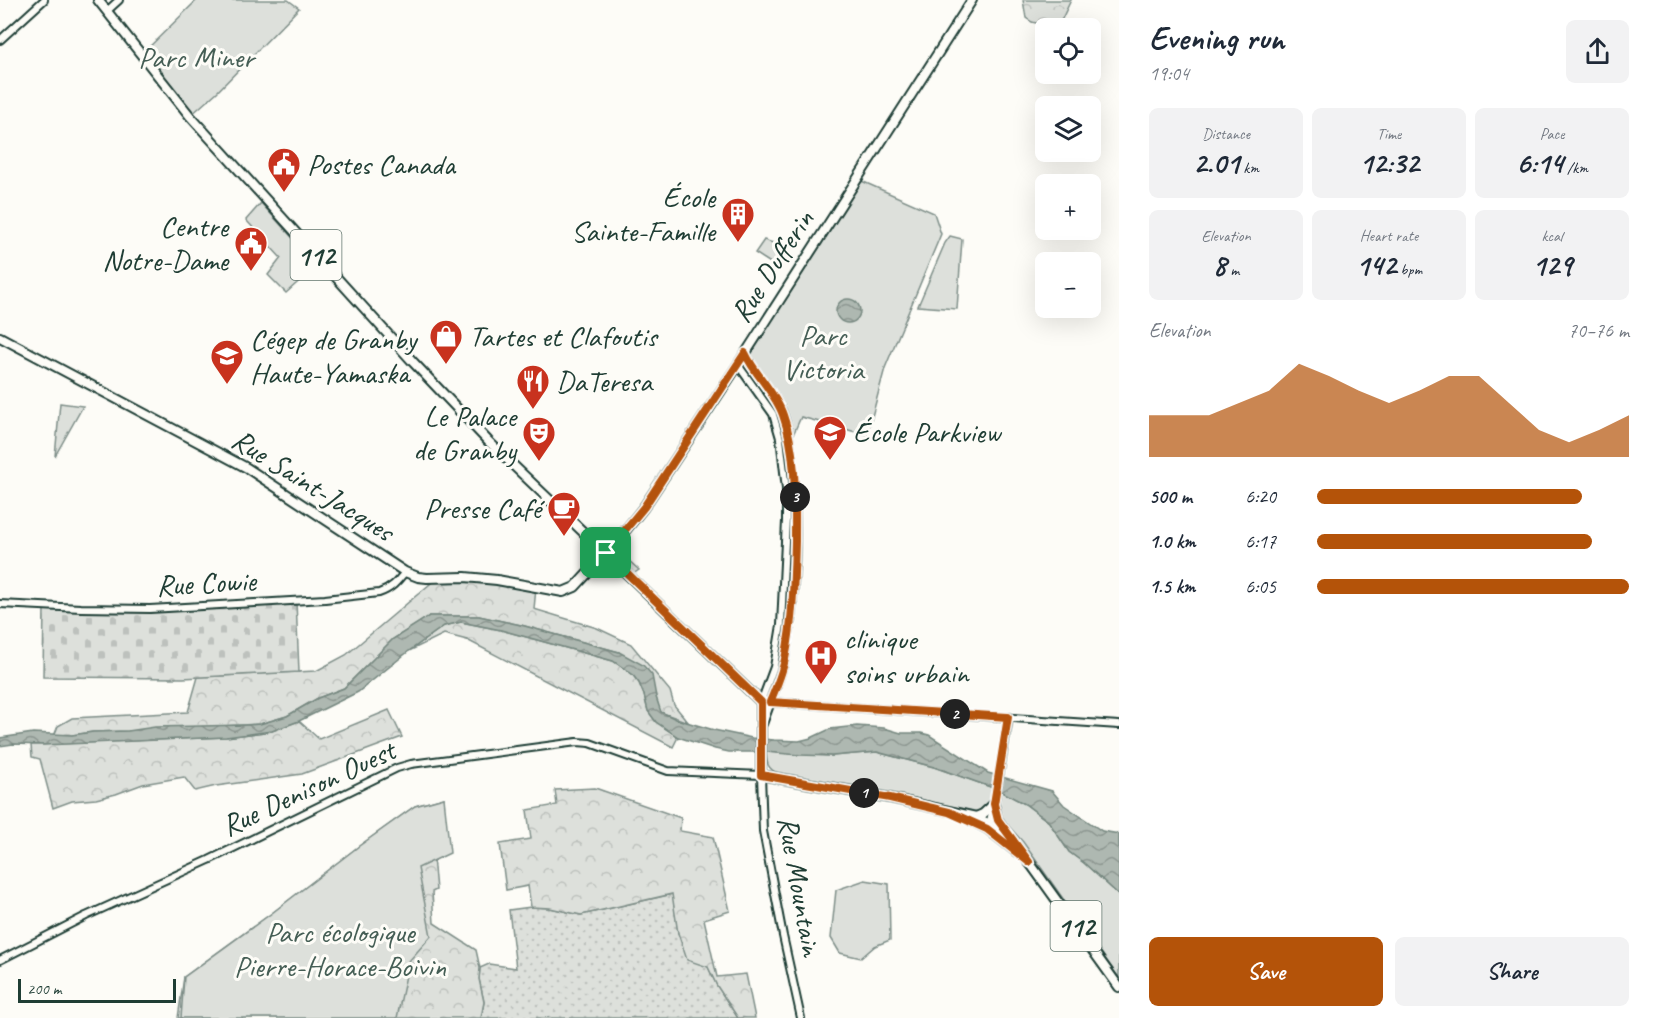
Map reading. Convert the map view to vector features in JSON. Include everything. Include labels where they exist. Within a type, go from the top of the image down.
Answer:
[{"type":"main road","name":"112","points":[[98,0],[190,116],[414,363],[488,441],[761,702]]},
{"type":"main road","name":"Rue Dufferin","points":[[606,553],[644,507],[738,365],[972,0]]},
{"type":"main road","name":"Rue Saint-Jacques","points":[[0,337],[247,468],[405,572],[418,577],[497,580],[563,592],[575,587],[606,553]]},
{"type":"main road","points":[[761,702],[770,702]]},
{"type":"main road","name":"Rue Mountain","points":[[761,702],[761,775]]},
{"type":"main road","name":"Rue Mountain","points":[[762,724],[770,702]]},
{"type":"main road","name":"112","points":[[761,775],[890,798],[976,817],[1011,839],[1119,987]]},
{"type":"main road","points":[[976,817],[983,814],[995,802]]},
{"type":"main road","points":[[995,802],[997,819],[1011,839]]},
{"type":"main road","points":[[949,812],[989,826],[1029,862]]},
{"type":"street","points":[[0,40],[44,0]]},
{"type":"street","points":[[107,11],[119,0]]},
{"type":"street","points":[[745,353],[751,366],[782,411],[789,441],[795,490],[794,578],[790,625],[783,666],[770,702],[1119,724]]},
{"type":"street","points":[[738,365],[773,414],[780,438],[786,489],[781,625],[774,667],[761,702]]},
{"type":"street","name":"Rue Cowie","points":[[0,604],[150,609],[325,599],[386,591],[393,587],[405,572]]},
{"type":"street","points":[[989,826],[1008,717]]},
{"type":"street","name":"Rue Denison Ouest","points":[[0,960],[86,916],[209,860],[397,768],[411,764],[577,742],[590,743],[668,771],[761,775]]},
{"type":"street","name":"Rue Mountain","points":[[761,775],[763,831],[801,1018]]},
{"type":"green space","name":"Parc Miner","points":[[197,0],[288,0],[299,8],[217,92],[190,116],[141,55]]},
{"type":"green space","points":[[1023,0],[1071,0],[1062,18],[1035,18],[1035,23],[1026,18]]},
{"type":"green space","name":"Parc Victoria","points":[[857,179],[934,213],[941,234],[885,368],[867,435],[801,417],[792,437],[783,409],[745,354]]},
{"type":"green space","points":[[261,203],[317,265],[286,293],[268,275],[281,258],[246,220]]},
{"type":"green space","name":"Parc Victoria","points":[[950,236],[962,239],[957,309],[918,306],[945,243]]},
{"type":"green space","points":[[764,240],[785,250],[775,266],[755,253]]},
{"type":"green space","points":[[60,403],[83,406],[55,456]]},
{"type":"green space","points":[[613,546],[639,570],[630,576],[606,553]]},
{"type":"green space","points":[[465,577],[536,588],[534,609],[597,628],[631,644],[670,691],[674,705],[688,722],[660,712],[656,697],[619,652],[479,616],[430,616],[393,639],[344,688],[318,698],[287,716],[260,724],[54,736],[58,726],[72,718],[188,712],[198,677],[316,671],[346,655],[436,579]]},
{"type":"green space","points":[[296,601],[299,672],[183,678],[43,677],[44,606],[150,609]]},
{"type":"green space","points":[[461,622],[501,630],[613,661],[632,674],[639,683],[648,711],[656,722],[678,737],[673,747],[467,640],[444,634],[409,651],[444,626]]},
{"type":"green space","points":[[389,710],[402,737],[302,774],[195,791],[184,777],[143,784],[116,794],[72,801],[53,808],[40,759],[32,757],[31,745],[226,737],[272,731],[299,721],[319,739]]},
{"type":"green space","points":[[766,752],[832,756],[876,752],[934,767],[999,790],[1025,804],[1049,822],[1069,852],[1119,895],[1119,978],[1023,842],[1000,816],[999,803],[993,802],[979,812],[867,788],[778,773],[768,765]]},
{"type":"green space","points":[[595,788],[681,818],[680,831],[713,837],[730,911],[704,919],[717,977],[746,974],[755,1018],[738,1018],[717,986],[708,967],[687,960],[678,933],[672,894],[581,915],[550,908],[531,907],[528,886],[506,890],[500,844],[531,839],[527,810],[557,805],[555,790]]},
{"type":"green space","name":"Parc écologique Pierre-Horace-Boivin","points":[[444,798],[433,857],[436,890],[432,892],[434,923],[476,950],[484,1002],[481,1018],[178,1018],[184,977],[415,806]]},
{"type":"green space","name":"Parc écologique Pierre-Horace-Boivin","points":[[444,798],[450,853],[418,868],[431,936],[409,961],[397,1018],[181,1018],[184,977],[415,806]]},
{"type":"green space","points":[[865,880],[889,884],[890,940],[875,946],[861,958],[840,953],[831,938],[836,890]]},
{"type":"green space","points":[[673,894],[678,933],[708,967],[717,986],[738,1018],[481,1018],[484,1002],[479,979],[480,968],[489,964],[516,968],[509,910],[531,907],[550,908],[581,915]]},
{"type":"water","points":[[848,299],[857,302],[860,311],[857,320],[848,323],[839,320],[836,311],[839,302]]},
{"type":"water","points":[[429,616],[479,616],[619,652],[643,665],[652,675],[661,712],[676,719],[714,730],[752,738],[799,741],[830,729],[857,726],[929,735],[988,773],[1052,791],[1064,805],[1102,831],[1119,834],[1119,895],[1069,852],[1049,822],[1025,804],[999,790],[934,767],[877,752],[832,756],[729,752],[715,749],[678,737],[656,722],[648,711],[639,683],[632,674],[613,661],[501,630],[461,622],[444,626],[358,692],[299,721],[272,731],[226,737],[0,746],[0,738],[33,733],[72,735],[155,727],[246,725],[260,724],[287,716],[318,698],[344,688],[393,639]]},
{"type":"place","name":"Postes Canada","points":[[284,193]]},
{"type":"place","name":"École Sainte-Famille","points":[[738,243]]},
{"type":"place","name":"Centre Notre-Dame","points":[[251,272]]},
{"type":"place","name":"Tartes et Clafoutis","points":[[446,365]]},
{"type":"place","name":"Cégep de Granby Haute-Yamaska","points":[[227,385]]},
{"type":"place","name":"DaTeresa","points":[[533,410]]},
{"type":"place","name":"École Parkview","points":[[830,461]]},
{"type":"place","name":"Le Palace de Granby","points":[[539,462]]},
{"type":"place","name":"Presse Café","points":[[564,537]]},
{"type":"place","name":"clinique soins urbain","points":[[821,685]]},
{"type":"route","points":[[745,353],[751,366],[782,411],[787,427],[795,490],[794,578],[790,625],[785,660],[770,702],[1008,717],[994,804],[995,812],[998,820],[1029,862],[987,829],[949,812],[890,798],[761,775],[761,702],[606,553],[644,507],[745,353]]}]
